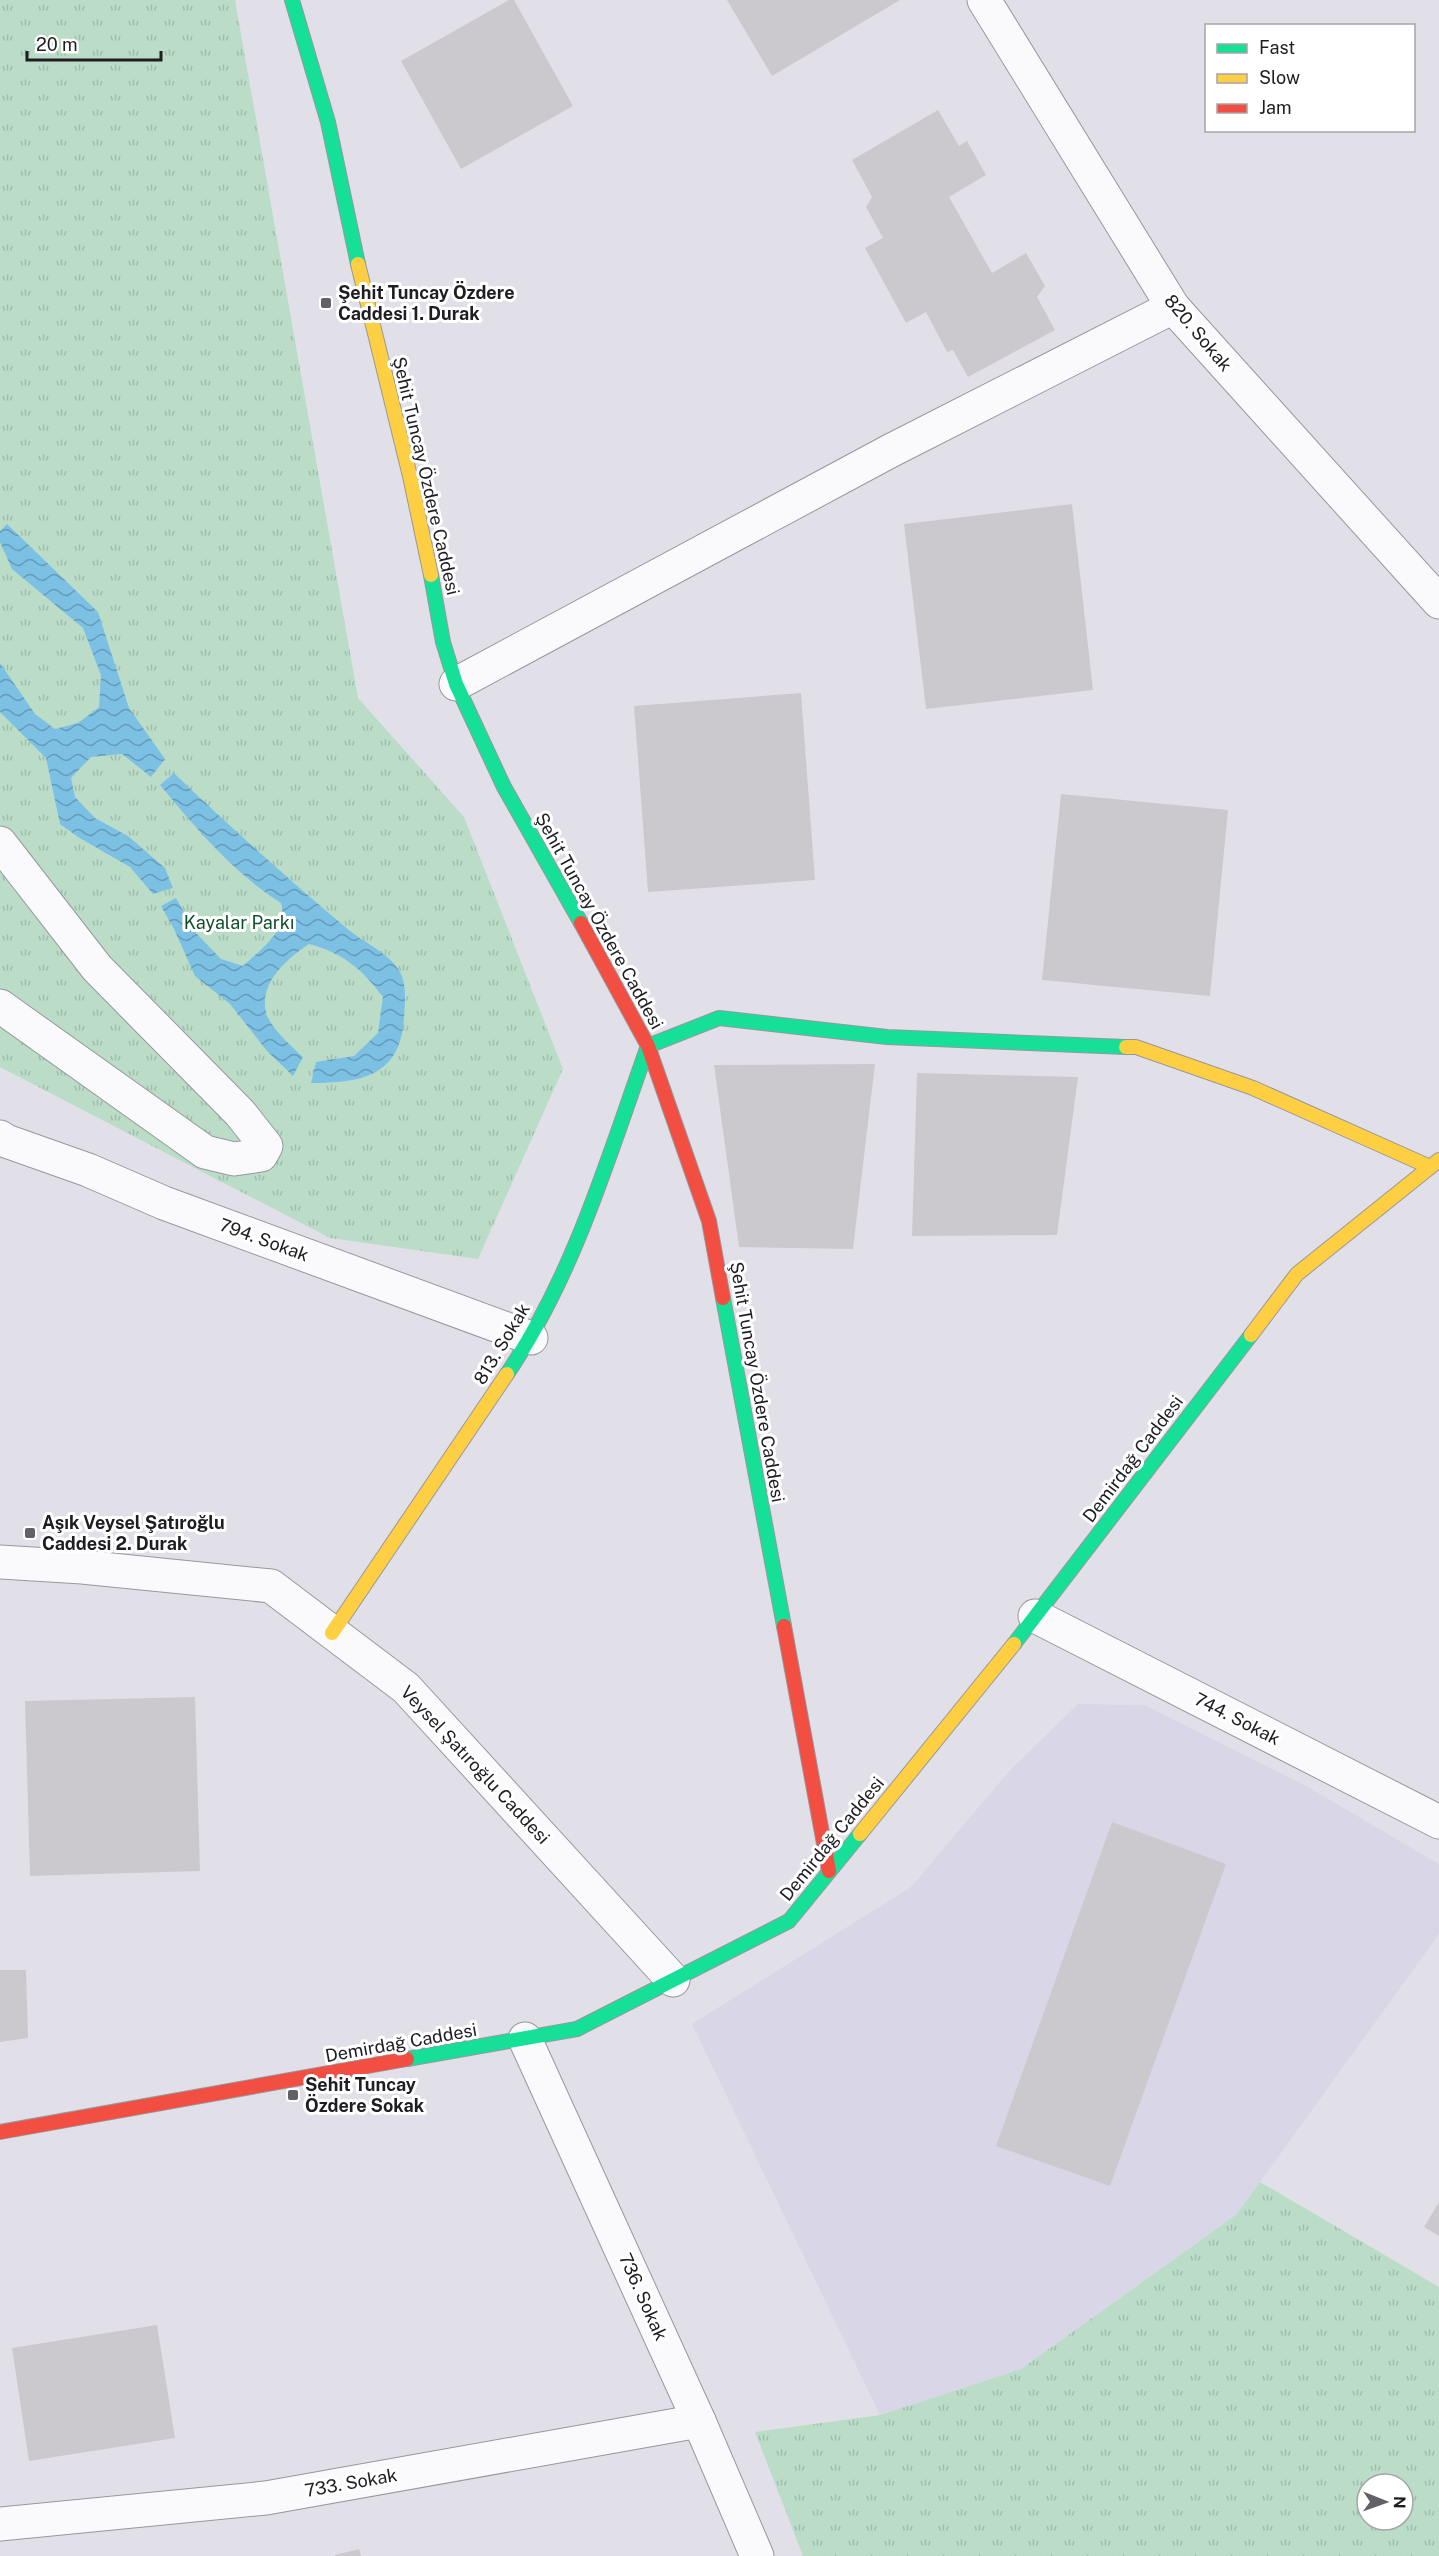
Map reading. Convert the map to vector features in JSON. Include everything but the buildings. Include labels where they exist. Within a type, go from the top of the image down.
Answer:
[{"type":"street","name":"Şehit Tuncay Özdere Caddesi","points":[[292,0],[328,122],[359,270],[436,596],[443,642],[456,684],[504,788],[618,987],[648,1046],[709,1221],[829,1871]]},
{"type":"street","name":"820. Sokak","points":[[984,0],[1173,307],[1439,602]]},
{"type":"street","points":[[456,684],[890,450],[1173,307]]},
{"type":"street","points":[[0,843],[97,968],[240,1113],[266,1146],[261,1155],[234,1160],[205,1152],[0,1006]]},
{"type":"street","points":[[648,1046],[719,1018],[887,1038],[1136,1047],[1253,1088],[1434,1163]]},
{"type":"street","name":"813. Sokak","points":[[332,1632],[531,1338],[582,1230],[648,1046]]},
{"type":"street","name":"794. Sokak","points":[[2,1140],[88,1170],[164,1203],[531,1338]]},
{"type":"street","name":"Demirdağ Caddesi","points":[[0,2132],[578,2030],[789,1921],[1035,1616],[1297,1274],[1434,1163]]},
{"type":"street","name":"Veysel Şatıroğlu Caddesi","points":[[0,1562],[82,1567],[271,1586],[406,1689],[673,1980]]},
{"type":"street","name":"744. Sokak","points":[[1035,1616],[1439,1822]]},
{"type":"street","name":"736. Sokak","points":[[525,2039],[699,2421],[757,2556]]},
{"type":"street","name":"733. Sokak","points":[[0,2524],[266,2498],[699,2421]]},
{"type":"shaded area","points":[[1078,1704],[1145,1705],[1308,1787],[1439,1864],[1439,1934],[1237,2214],[1021,2369],[880,2415],[692,2024],[911,1887],[1010,1770]]},
{"type":"green space","name":"Kayalar Parkı","points":[[0,0],[235,0],[358,698],[464,817],[563,1069],[478,1259],[330,1238],[0,1067]]},
{"type":"green space","points":[[1260,2182],[1439,2287],[1439,2556],[803,2556],[755,2432],[880,2415],[1021,2369],[1237,2214]]},
{"type":"water","points":[[7,524],[98,612],[129,708],[165,759],[151,777],[122,754],[91,757],[71,778],[75,797],[95,818],[128,836],[165,868],[173,888],[153,894],[130,867],[60,824],[46,758],[0,712],[0,663],[35,714],[55,729],[78,723],[99,707],[101,675],[83,628],[12,569],[0,542],[0,531]]},
{"type":"water","points":[[174,773],[279,870],[351,931],[389,958],[400,972],[405,994],[401,1037],[387,1064],[376,1072],[347,1081],[311,1083],[316,1062],[354,1056],[378,1033],[383,997],[359,970],[342,957],[309,944],[284,964],[267,991],[265,1002],[268,1019],[282,1037],[303,1057],[293,1076],[267,1051],[230,1004],[195,976],[161,906],[176,898],[196,933],[221,959],[243,966],[265,946],[277,930],[281,922],[281,903],[231,864],[160,785]]},
{"type":"traffic: fast","points":[[292,0],[328,122],[358,264]]},
{"type":"traffic: fast","points":[[431,575],[443,642],[456,684],[504,787],[581,923]]},
{"type":"traffic: fast","points":[[648,1046],[719,1018],[887,1037],[1126,1047]]},
{"type":"traffic: fast","points":[[507,1374],[531,1336],[571,1256],[588,1215],[648,1046]]},
{"type":"traffic: fast","points":[[723,1298],[784,1626]]},
{"type":"traffic: fast","points":[[1014,1644],[1251,1335]]},
{"type":"traffic: fast","points":[[407,2059],[577,2029],[789,1921],[860,1834]]},
{"type":"traffic: slow","points":[[358,264],[410,476],[431,575]]},
{"type":"traffic: slow","points":[[1126,1047],[1136,1047],[1253,1088],[1430,1167]]},
{"type":"traffic: slow","points":[[1251,1335],[1297,1274],[1439,1160]]},
{"type":"traffic: slow","points":[[332,1633],[507,1374]]},
{"type":"traffic: slow","points":[[860,1834],[1014,1644]]},
{"type":"traffic: jam","points":[[581,923],[648,1046],[709,1221],[723,1298]]},
{"type":"traffic: jam","points":[[784,1626],[829,1871]]},
{"type":"traffic: jam","points":[[0,2132],[407,2059]]},
{"type":"place","name":"Şehit Tuncay Özdere Caddesi 1. Durak","points":[[326,303]]},
{"type":"place","name":"Aşık Veysel Şatıroğlu Caddesi 2. Durak","points":[[30,1533]]},
{"type":"place","name":"Şehit Tuncay Özdere Sokak","points":[[293,2095]]}]
